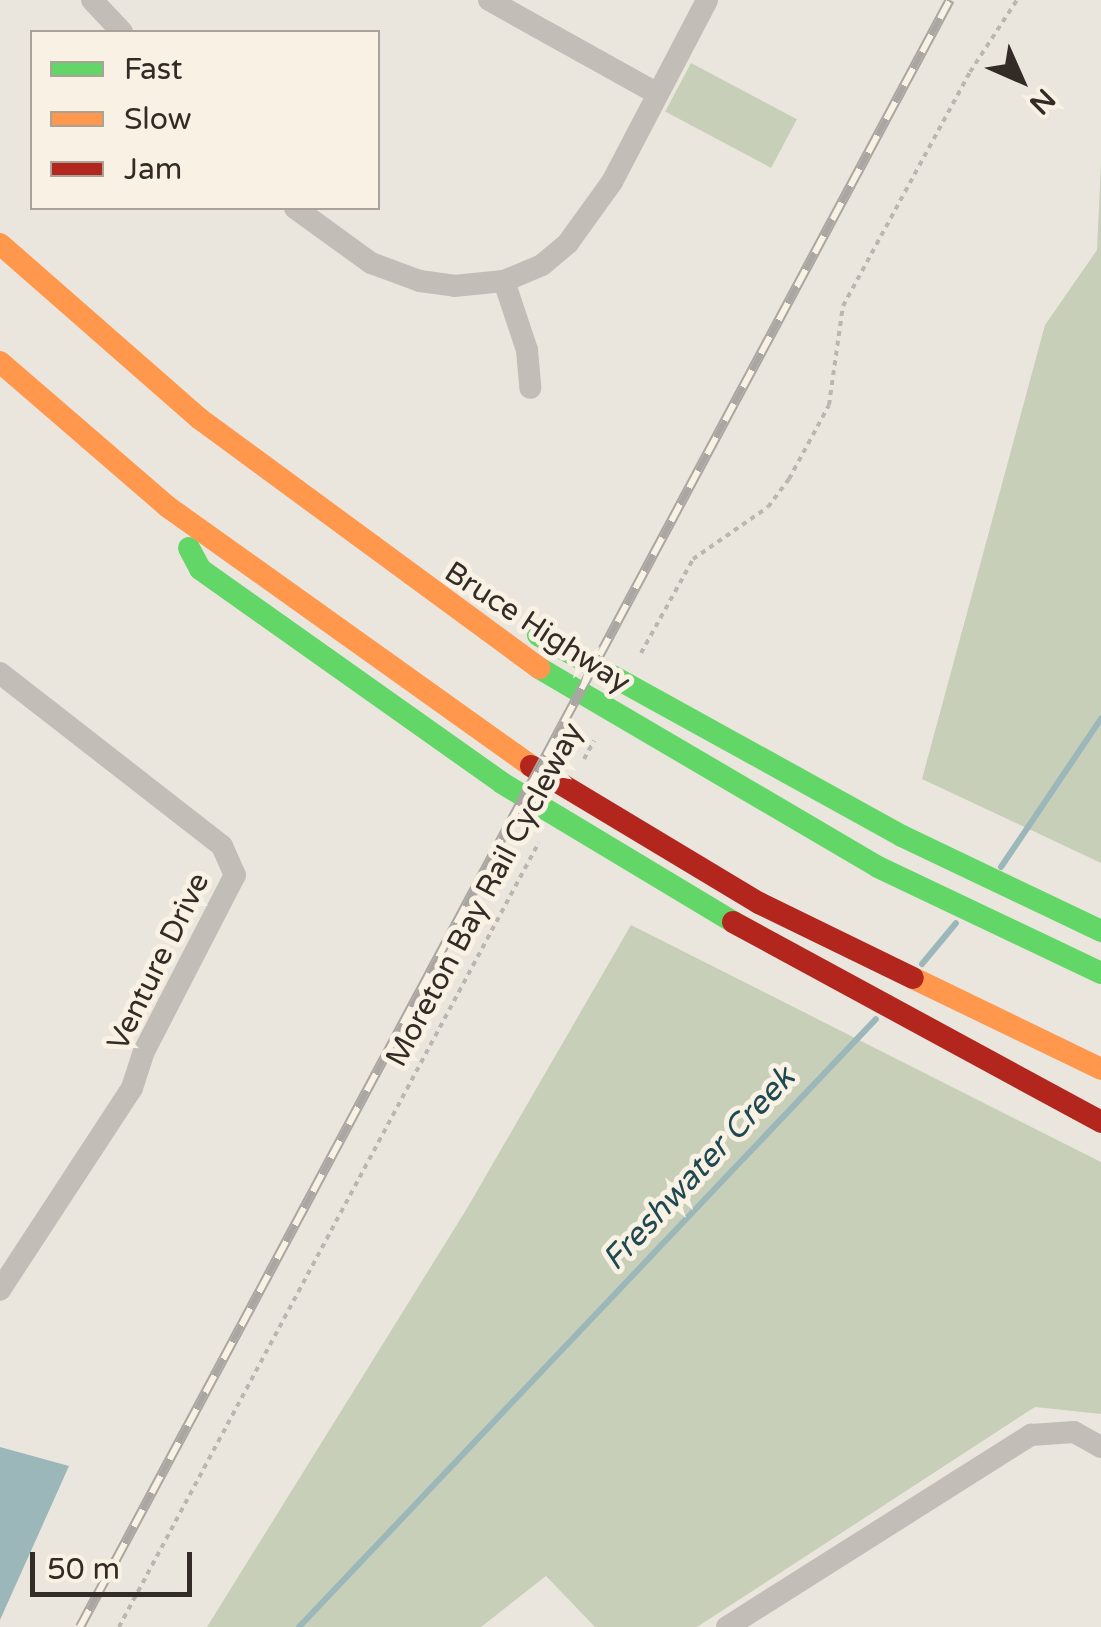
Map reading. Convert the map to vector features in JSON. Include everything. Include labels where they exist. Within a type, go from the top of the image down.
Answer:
[{"type":"highway","name":"Bruce Highway","points":[[0,244],[200,420],[418,586],[563,685],[878,867],[1101,973]]},
{"type":"highway","points":[[0,362],[168,507],[459,720],[663,848],[823,936],[959,1006],[1101,1069]]},
{"type":"highway","points":[[168,507],[200,569],[288,636],[502,783],[803,962],[1101,1122]]},
{"type":"highway","points":[[418,586],[460,584],[650,701],[902,836],[1101,931]]},
{"type":"street","points":[[92,0],[120,30]]},
{"type":"street","points":[[491,0],[656,94]]},
{"type":"street","points":[[298,210],[398,276],[454,286],[504,281],[542,265],[589,217],[707,0]]},
{"type":"street","points":[[504,281],[527,350],[530,388]]},
{"type":"street","name":"Venture Drive","points":[[0,674],[222,846],[236,875],[144,1051],[132,1088],[0,1290]]},
{"type":"street","points":[[727,1627],[1008,1447],[1052,1430],[1074,1432],[1101,1447]]},
{"type":"path","points":[[634,665],[670,598],[704,548],[757,516],[789,479],[828,404],[843,306],[962,87],[1017,0]]},
{"type":"path","name":"Moreton Bay Rail Cycleway","points":[[580,766],[598,732]]},
{"type":"path","name":"Moreton Bay Rail Cycleway","points":[[119,1627],[544,833]]},
{"type":"green space","points":[[691,63],[797,119],[771,168],[665,112]]},
{"type":"green space","points":[[1101,163],[1101,863],[922,779],[1045,325],[1097,250]]},
{"type":"green space","points":[[631,925],[1101,1162],[1101,1414],[1035,1407],[697,1627],[595,1627],[546,1576],[481,1627],[207,1627],[466,1210]]},
{"type":"water","points":[[0,1447],[69,1466],[0,1620]]},
{"type":"waterway","name":"Freshwater Creek","points":[[1001,867],[1101,719]]},
{"type":"waterway","name":"Freshwater Creek","points":[[922,964],[956,923]]},
{"type":"waterway","name":"Freshwater Creek","points":[[299,1627],[876,1019]]},
{"type":"railway","points":[[80,1627],[950,0]]},
{"type":"traffic: fast","points":[[189,548],[200,569],[502,783],[733,922]]},
{"type":"traffic: fast","points":[[538,635],[902,836],[1101,931]]},
{"type":"traffic: fast","points":[[539,668],[878,867],[1101,973]]},
{"type":"traffic: slow","points":[[0,244],[200,419],[539,668]]},
{"type":"traffic: slow","points":[[0,362],[168,507],[531,766]]},
{"type":"traffic: slow","points":[[913,978],[1101,1069]]},
{"type":"traffic: jam","points":[[531,766],[759,903],[913,978]]},
{"type":"traffic: jam","points":[[733,922],[1101,1122]]}]
